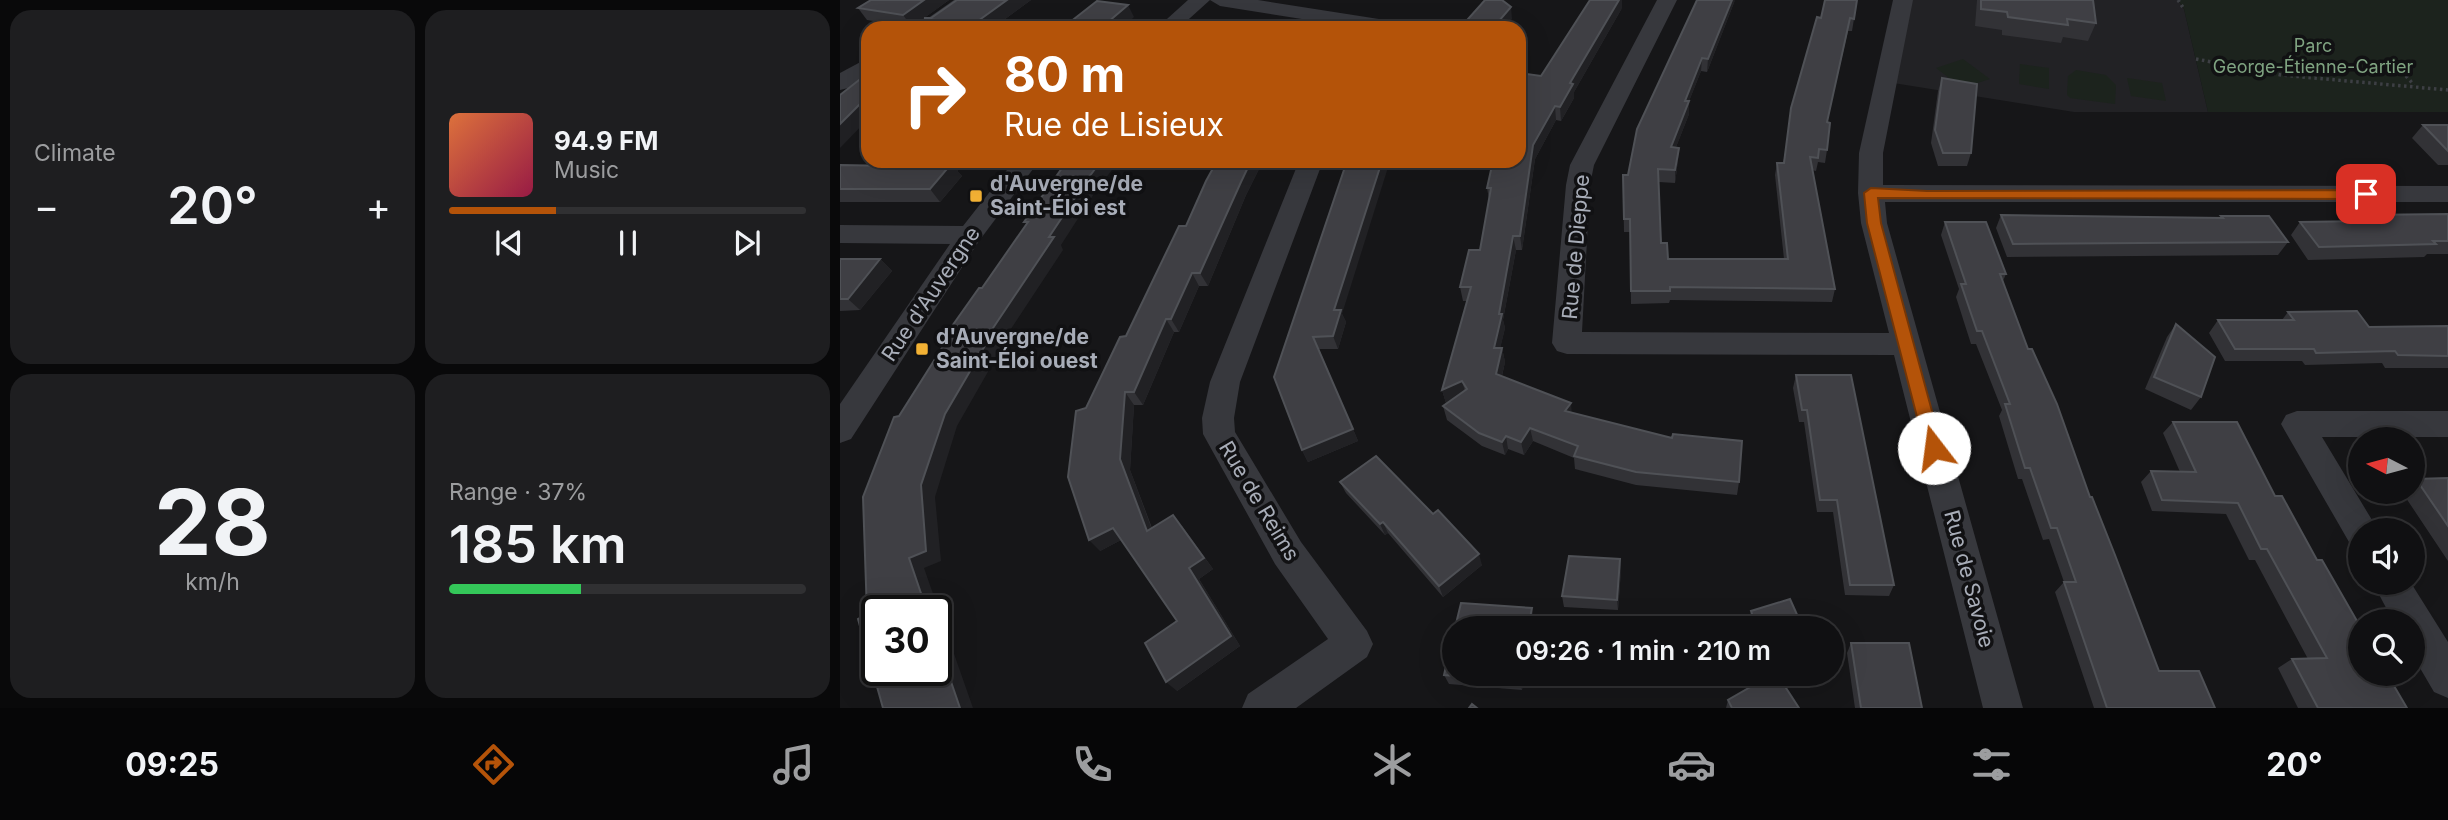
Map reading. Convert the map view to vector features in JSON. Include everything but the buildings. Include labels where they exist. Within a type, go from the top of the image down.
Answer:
[{"type":"street","points":[[935,21],[968,0]]},
{"type":"street","points":[[1175,21],[1200,0]]},
{"type":"street","points":[[1220,0],[1354,21]]},
{"type":"street","name":"Rue de Dieppe","points":[[1667,0],[1582,165],[1578,184],[1567,343],[1906,344]]},
{"type":"street","name":"Rue de Savoie","points":[[1903,0],[1871,153],[1874,223],[2003,708]]},
{"type":"street","points":[[840,83],[861,69]]},
{"type":"street","name":"Rue d'Auvergne","points":[[840,430],[970,235],[1022,168]]},
{"type":"street","name":"Rue de Reims","points":[[1262,708],[1354,644],[1274,531],[1219,434],[1218,418],[1225,382],[1308,168]]},
{"type":"street","points":[[1871,193],[2448,194]]},
{"type":"street","points":[[840,234],[970,235]]},
{"type":"street","points":[[2353,518],[2297,424],[2448,424]]},
{"type":"street","points":[[2398,595],[2448,678]]},
{"type":"path","points":[[2178,0],[2184,9]]},
{"type":"path","points":[[2196,60],[2296,76],[2448,90]]},
{"type":"path","points":[[2398,67],[2414,85]]},
{"type":"shaded area","points":[[1903,0],[2178,0],[2184,9],[2208,112],[2074,112],[1887,82]]},
{"type":"green space","name":"Parc George-Étienne-Cartier","points":[[2178,0],[2448,0],[2448,112],[2208,112],[2184,9]]},
{"type":"green space","points":[[1963,59],[1990,79],[1962,88],[1936,68]]},
{"type":"green space","points":[[2020,64],[2049,68],[2049,89],[2019,84]]},
{"type":"green space","points":[[2076,70],[2106,75],[2116,85],[2115,104],[2070,98],[2067,95],[2068,76]]},
{"type":"green space","points":[[2127,78],[2162,83],[2166,101],[2131,96]]},
{"type":"place","name":"d'Auvergne/de Saint-Éloi est","points":[[976,196]]},
{"type":"place","name":"d'Auvergne/de Saint-Éloi ouest","points":[[922,349]]},
{"type":"route","points":[[1934,448],[1874,223],[1871,193],[2366,194]]}]
